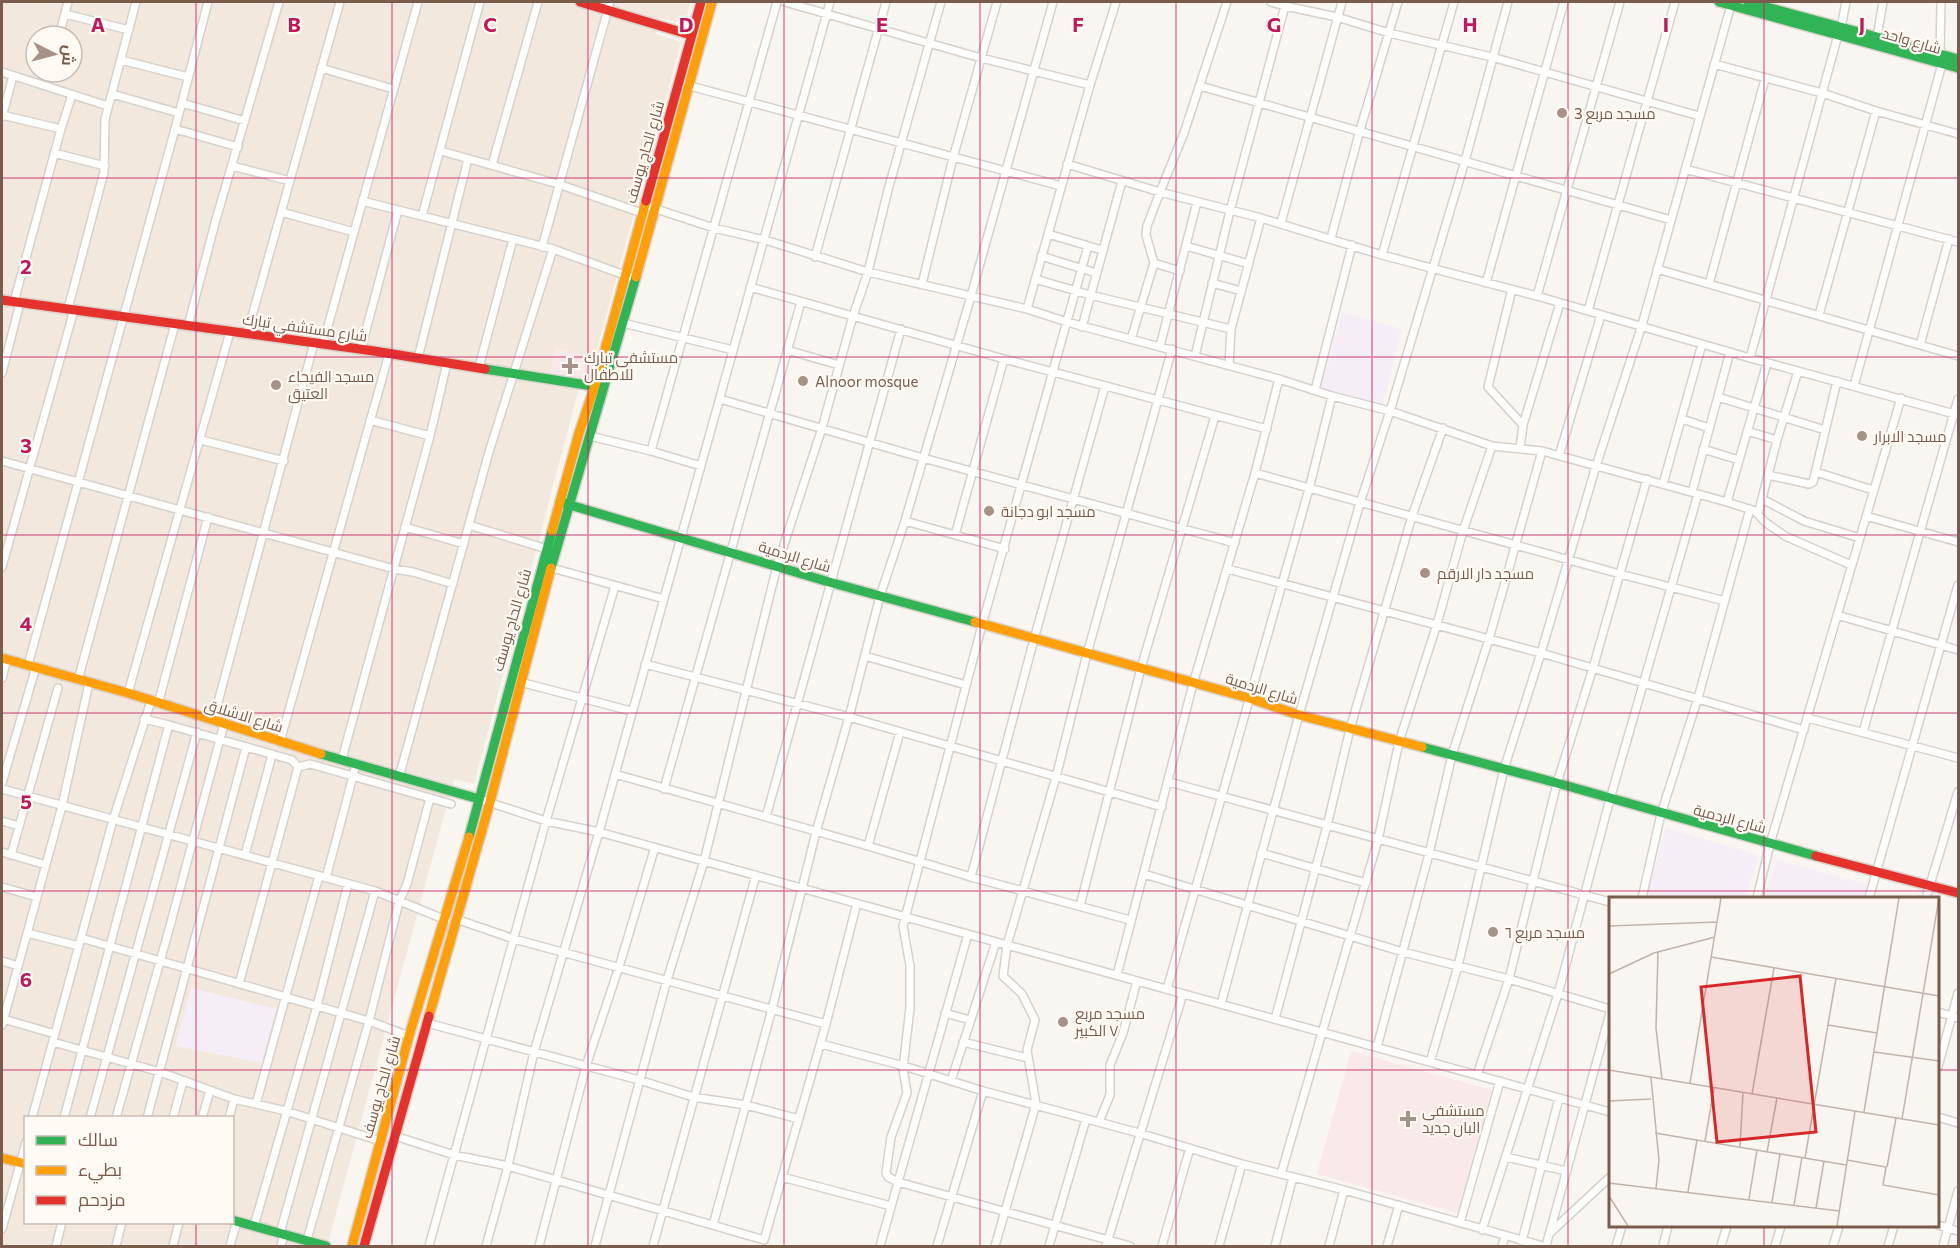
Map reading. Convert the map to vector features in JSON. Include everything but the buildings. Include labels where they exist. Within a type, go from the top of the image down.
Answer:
[{"type":"street","points":[[62,24],[68,2]]},
{"type":"street","points":[[2,567],[71,310],[105,166],[104,126],[108,106],[136,2]]},
{"type":"street","points":[[2,783],[79,482],[208,2]]},
{"type":"street","points":[[188,326],[215,223],[279,2]]},
{"type":"street","points":[[247,333],[340,2]]},
{"type":"street","points":[[213,721],[284,461],[354,232],[418,2]]},
{"type":"street","points":[[422,216],[480,2]]},
{"type":"street","points":[[492,165],[538,2]]},
{"type":"street","points":[[581,2],[609,6],[691,35]]},
{"type":"street","name":"شارع الحاج يوسف","points":[[352,1246],[410,1036],[446,920],[547,549],[590,436],[600,387],[631,277],[701,2]]},
{"type":"street","name":"شارع الحاج يوسف","points":[[647,209],[690,86],[712,2]]},
{"type":"street","points":[[651,451],[777,2]]},
{"type":"street","points":[[785,2],[929,44],[1090,85]]},
{"type":"street","points":[[486,1246],[508,1166],[534,1052],[599,832],[830,2]]},
{"type":"street","points":[[815,257],[886,2]]},
{"type":"street","points":[[595,1246],[667,980],[704,861],[777,566],[822,428],[853,316],[868,272],[888,190],[941,2]]},
{"type":"street","points":[[922,284],[953,158],[997,2]]},
{"type":"street","points":[[713,1225],[880,596],[971,296],[1053,2]]},
{"type":"street","points":[[1027,309],[1090,85],[1116,2]]},
{"type":"street","points":[[1131,339],[1139,306],[1154,263],[1146,235],[1147,226],[1200,86],[1227,2]]},
{"type":"street","points":[[1271,2],[1337,17],[1440,46],[1492,57],[1699,116]]},
{"type":"street","points":[[1281,223],[1342,2]]},
{"type":"street","points":[[1331,238],[1398,2]]},
{"type":"street","points":[[1382,255],[1454,2]]},
{"type":"street","points":[[1221,1004],[1299,715],[1335,597],[1360,502],[1390,411],[1465,161],[1508,2]]},
{"type":"street","points":[[1486,283],[1564,2]]},
{"type":"street","points":[[1537,296],[1620,2]]},
{"type":"street","points":[[1588,310],[1620,204],[1675,2]]},
{"type":"street","name":"شارع واحد","points":[[1719,2],[1839,31],[1956,63]]},
{"type":"street","name":"شارع واحد","points":[[1748,2],[1778,5],[1839,31],[1877,37],[1941,59]]},
{"type":"street","points":[[1750,358],[1846,2]]},
{"type":"street","points":[[1877,37],[1883,2]]},
{"type":"street","points":[[1854,386],[1926,125],[1941,59],[1941,2]]},
{"type":"street","points":[[1195,356],[1230,211],[1286,4]]},
{"type":"street","points":[[1430,1062],[1458,966],[1504,769],[1541,653],[1596,465],[1642,325],[1731,5]]},
{"type":"street","points":[[542,247],[609,6]]},
{"type":"street","points":[[65,14],[129,30]]},
{"type":"street","points":[[121,60],[189,77]]},
{"type":"street","points":[[1714,64],[1959,134]]},
{"type":"street","points":[[321,68],[393,89]]},
{"type":"street","points":[[2,72],[108,106]]},
{"type":"street","points":[[13,76],[2,116],[61,129]]},
{"type":"street","points":[[1709,284],[1765,79]]},
{"type":"street","points":[[690,86],[1061,186]]},
{"type":"street","points":[[1200,86],[1671,220]]},
{"type":"street","points":[[111,94],[179,113]]},
{"type":"street","points":[[2,373],[54,153],[72,95]]},
{"type":"street","points":[[182,103],[244,121]]},
{"type":"street","points":[[1819,315],[1876,111]]},
{"type":"street","points":[[175,129],[238,147]]},
{"type":"street","points":[[441,151],[714,228],[765,240],[868,272],[1027,309],[1082,327],[1279,379],[1390,411],[1492,446],[1542,451],[1727,502],[1750,509],[1785,536],[1851,565]]},
{"type":"street","points":[[54,153],[105,166]]},
{"type":"street","points":[[418,358],[468,159]]},
{"type":"street","points":[[1068,164],[1160,192],[1281,223],[1382,255],[1642,325],[1767,363],[1901,398],[1956,415]]},
{"type":"street","points":[[232,166],[290,181]]},
{"type":"street","points":[[1685,169],[1959,242]]},
{"type":"street","points":[[1082,327],[1122,181]]},
{"type":"street","points":[[362,201],[553,249],[631,277]]},
{"type":"street","points":[[1160,346],[1197,202]]},
{"type":"street","points":[[361,349],[398,210]]},
{"type":"street","points":[[281,212],[354,232]]},
{"type":"street","points":[[1228,365],[1232,329],[1261,218]]},
{"type":"street","points":[[1048,234],[1102,250]]},
{"type":"street","points":[[479,367],[513,239]]},
{"type":"street","points":[[1920,345],[1949,239]]},
{"type":"street","points":[[1315,390],[1352,245]]},
{"type":"street","points":[[1088,246],[982,625],[903,931],[910,966],[910,1008],[904,1066],[907,1093],[891,1137],[886,1173],[888,1177],[898,1182],[1055,1225],[1107,1243],[1130,1246]]},
{"type":"street","points":[[1186,246],[1249,264]]},
{"type":"street","points":[[399,777],[469,525],[553,249]]},
{"type":"street","points":[[1041,256],[1096,273]]},
{"type":"street","points":[[1154,263],[1180,271]]},
{"type":"street","points":[[1657,269],[1959,356]]},
{"type":"street","name":"شارع الحاج يوسف","points":[[364,1246],[490,802],[552,568],[579,433],[600,387],[623,323],[631,277]]},
{"type":"street","points":[[1035,279],[1090,295],[1232,329]]},
{"type":"street","points":[[1212,283],[1241,291]]},
{"type":"street","points":[[750,287],[1004,359],[1267,429]]},
{"type":"street","points":[[1512,289],[1488,387],[1524,425]]},
{"type":"street","name":"شارع مستشفي تبارك","points":[[2,300],[361,349],[600,387]]},
{"type":"street","points":[[664,789],[801,302]]},
{"type":"street","points":[[1520,448],[1524,425],[1560,303]]},
{"type":"street","points":[[1559,456],[1601,315]]},
{"type":"street","points":[[623,323],[733,350]]},
{"type":"street","points":[[78,680],[175,324]]},
{"type":"street","points":[[766,817],[829,582],[901,329]]},
{"type":"street","points":[[128,693],[230,332]]},
{"type":"street","points":[[1663,484],[1702,344]]},
{"type":"street","points":[[995,1246],[1036,1104],[1027,1048],[1035,1020],[1022,994],[1003,976],[1007,945],[1056,777],[1087,654],[1172,349]]},
{"type":"street","points":[[787,350],[839,365]]},
{"type":"street","points":[[1482,1230],[1558,994],[1610,799],[1671,588],[1695,493],[1703,449],[1730,352]]},
{"type":"street","points":[[280,742],[389,354]]},
{"type":"street","points":[[955,535],[1004,359]]},
{"type":"street","points":[[342,759],[430,436],[447,363]]},
{"type":"street","points":[[1727,502],[1767,363]]},
{"type":"street","points":[[1758,514],[1798,371]]},
{"type":"street","points":[[1117,975],[1194,684],[1256,473],[1279,379]]},
{"type":"street","points":[[1768,475],[1812,484],[1837,381]]},
{"type":"street","points":[[971,877],[1034,639],[1105,386]]},
{"type":"street","points":[[1167,989],[1309,489],[1332,396]]},
{"type":"street","points":[[1718,397],[1825,430]]},
{"type":"street","points":[[1756,897],[1901,398]]},
{"type":"street","points":[[720,399],[923,458],[1235,543]]},
{"type":"street","points":[[1863,732],[1919,531],[1959,399]]},
{"type":"street","points":[[1080,906],[1141,668],[1215,416]]},
{"type":"street","points":[[1682,419],[1709,428]]},
{"type":"street","points":[[370,420],[430,436]]},
{"type":"street","points":[[1275,1019],[1328,826],[1350,729],[1412,516],[1443,428]]},
{"type":"street","points":[[1747,431],[1777,440]]},
{"type":"street","points":[[590,436],[700,466]]},
{"type":"street","points":[[201,440],[284,461]]},
{"type":"street","points":[[1281,1174],[1378,840],[1399,742],[1437,624],[1463,531],[1492,446]]},
{"type":"street","points":[[1703,449],[1739,459]]},
{"type":"street","points":[[1377,1047],[1429,854],[1452,755],[1490,639],[1542,451]]},
{"type":"street","points":[[2,461],[453,584]]},
{"type":"street","points":[[1816,472],[1873,490]]},
{"type":"street","points":[[1256,473],[1516,546],[1725,601]]},
{"type":"street","points":[[1477,1075],[1509,979],[1557,783],[1593,668],[1647,479]]},
{"type":"street","points":[[1762,499],[1804,520],[1860,538]]},
{"type":"street","name":"شارع الردمية","points":[[565,503],[829,582],[1249,698],[1299,715],[1557,783],[1770,844],[1959,893]]},
{"type":"street","points":[[1642,897],[1661,814],[1698,698],[1750,509]]},
{"type":"street","points":[[1866,516],[1959,542]]},
{"type":"street","points":[[33,1116],[114,820],[144,719],[154,702],[208,517]]},
{"type":"street","points":[[904,521],[1005,549]]},
{"type":"street","points":[[469,525],[547,549]]},
{"type":"street","points":[[405,527],[464,544]]},
{"type":"street","points":[[552,568],[664,598]]},
{"type":"street","points":[[1228,569],[1541,653],[1804,730]]},
{"type":"street","points":[[1869,897],[1959,585]]},
{"type":"street","points":[[429,1246],[546,821],[584,698],[615,586]]},
{"type":"street","points":[[1837,615],[1959,650]]},
{"type":"street","points":[[865,656],[966,685]]},
{"type":"street","points":[[2,678],[4,658]]},
{"type":"street","name":"شارع الاشلاق","points":[[4,658],[128,693],[356,765],[479,799]]},
{"type":"street","points":[[645,664],[849,717],[1110,794],[1162,807]]},
{"type":"street","points":[[520,682],[631,711]]},
{"type":"street","points":[[55,1034],[2,1022],[4,1006],[18,966],[62,806],[89,683]]},
{"type":"street","points":[[11,855],[58,688]]},
{"type":"street","points":[[1808,718],[1959,758]]},
{"type":"street","points":[[144,719],[292,760],[298,767]]},
{"type":"street","points":[[117,1116],[224,724]]},
{"type":"street","points":[[65,1116],[169,725]]},
{"type":"street","points":[[91,1116],[197,732]]},
{"type":"street","points":[[868,846],[900,732]]},
{"type":"street","points":[[148,1116],[246,747]]},
{"type":"street","points":[[310,764],[313,751]]},
{"type":"street","points":[[245,855],[272,755]]},
{"type":"street","points":[[298,767],[310,764],[451,804]]},
{"type":"street","points":[[256,1104],[356,765]]},
{"type":"street","points":[[238,984],[298,767]]},
{"type":"street","points":[[615,774],[971,877],[1130,920]]},
{"type":"street","points":[[1169,782],[1482,869],[1609,902]]},
{"type":"street","points":[[2,789],[375,891],[446,920]]},
{"type":"street","points":[[1926,897],[1959,792]]},
{"type":"street","points":[[307,1240],[369,1021],[399,902],[407,884],[430,798]]},
{"type":"street","points":[[479,799],[546,821],[655,847],[1609,1111]]},
{"type":"street","points":[[2,821],[19,826]]},
{"type":"street","points":[[539,1246],[586,1066],[655,847]]},
{"type":"street","points":[[2,852],[46,865]]},
{"type":"street","points":[[1261,853],[1366,883]]},
{"type":"street","points":[[1144,874],[1403,952],[1509,979],[1609,1010]]},
{"type":"street","points":[[653,1246],[756,875]]},
{"type":"street","points":[[254,1226],[317,1006],[348,884]]},
{"type":"street","points":[[2,887],[37,897]]},
{"type":"street","points":[[281,1246],[282,1234],[375,891]]},
{"type":"street","points":[[395,1136],[454,1155],[508,1166],[764,1240],[821,1044],[857,903]]},
{"type":"street","points":[[456,919],[514,939],[826,1024]]},
{"type":"street","points":[[27,933],[79,946]]},
{"type":"street","points":[[880,1246],[968,934]]},
{"type":"street","points":[[81,938],[369,1021],[410,1036]]},
{"type":"street","points":[[951,1081],[996,942]]},
{"type":"street","points":[[2,961],[18,966]]},
{"type":"street","points":[[1099,1122],[1110,1095],[1110,1065],[1125,1028],[1137,981]]},
{"type":"street","points":[[1107,1243],[1183,993]]},
{"type":"street","points":[[1939,1064],[1955,1017],[1959,993]]},
{"type":"street","points":[[1939,1012],[1955,1017]]},
{"type":"street","points":[[945,1013],[970,1020]]},
{"type":"street","points":[[821,1044],[904,1066],[983,1091],[1139,1132],[1242,1164],[1544,1246],[1609,1018]]},
{"type":"street","points":[[427,1023],[639,1080],[693,1097],[746,1105],[799,1119]]},
{"type":"street","points":[[53,1042],[160,1072],[234,1099],[286,1111],[380,1141]]},
{"type":"street","points":[[963,1042],[1028,1058]]},
{"type":"street","points":[[174,1116],[183,1081]]},
{"type":"street","points":[[1460,1223],[1500,1081]]},
{"type":"street","points":[[203,1116],[210,1091]]},
{"type":"street","points":[[937,1246],[983,1091]]},
{"type":"street","points":[[1522,1241],[1559,1098]]},
{"type":"street","points":[[230,1116],[234,1099]]},
{"type":"street","points":[[1939,1118],[1959,1123]]},
{"type":"street","points":[[1049,1246],[1086,1119]]},
{"type":"street","points":[[1162,1246],[1190,1148]]},
{"type":"street","points":[[1506,1157],[1566,1171]]},
{"type":"street","points":[[2,1158],[23,1163],[2,1229]]},
{"type":"street","points":[[1219,1246],[1242,1164]]},
{"type":"street","points":[[782,1177],[891,1206]]},
{"type":"street","points":[[1275,1246],[1293,1177]]},
{"type":"street","points":[[1549,1233],[1609,1179]]},
{"type":"street","points":[[1329,1246],[1344,1190]]},
{"type":"street","points":[[1943,1246],[1959,1191]]},
{"type":"street","points":[[1387,1246],[1399,1205]]},
{"type":"street","points":[[230,1246],[235,1221],[326,1246]]},
{"type":"street","points":[[56,1246],[62,1224]]},
{"type":"street","points":[[116,1246],[122,1224]]},
{"type":"street","points":[[173,1246],[178,1224]]},
{"type":"street","points":[[1939,1225],[1959,1231]]},
{"type":"street","points":[[1616,1246],[1622,1227]]},
{"type":"street","points":[[1663,1246],[1668,1227]]},
{"type":"street","points":[[1721,1246],[1727,1227]]},
{"type":"street","points":[[1775,1246],[1781,1227]]},
{"type":"street","points":[[1833,1246],[1839,1227]]},
{"type":"street","points":[[1888,1246],[1894,1227]]},
{"type":"street","points":[[1502,1246],[1505,1236]]},
{"type":"shaded area","points":[[2,2],[690,2],[685,24],[660,18],[656,34],[681,42],[589,378],[564,374],[580,384],[474,784],[454,779],[327,1246],[2,1246]]},
{"type":"shaded area","points":[[1342,312],[1402,329],[1382,406],[1321,388]]},
{"type":"shaded area","name":"مستشفى تبارك للاطفال","points":[[555,348],[591,357],[585,384],[549,375]]},
{"type":"shaded area","points":[[1666,828],[1758,855],[1746,897],[1646,897]]},
{"type":"shaded area","points":[[1776,859],[1868,885],[1865,897],[1765,897]]},
{"type":"shaded area","points":[[191,988],[276,1009],[262,1063],[175,1046]]},
{"type":"shaded area","name":"مستشفى البان جديد","points":[[1351,1051],[1492,1090],[1458,1213],[1317,1174]]},
{"type":"traffic: fast","points":[[1719,2],[1958,68]]},
{"type":"traffic: fast","points":[[1748,2],[1958,59]]},
{"type":"traffic: fast","points":[[551,568],[636,277]]},
{"type":"traffic: fast","points":[[485,369],[599,387]]},
{"type":"traffic: fast","points":[[560,502],[829,582],[975,622]]},
{"type":"traffic: fast","points":[[469,837],[552,531]]},
{"type":"traffic: fast","points":[[1422,747],[1816,856]]},
{"type":"traffic: fast","points":[[321,754],[479,799]]},
{"type":"traffic: fast","points":[[234,1221],[326,1246]]},
{"type":"traffic: slow","points":[[636,277],[712,2]]},
{"type":"traffic: slow","points":[[552,531],[646,201]]},
{"type":"traffic: slow","points":[[429,1016],[490,802],[551,568]]},
{"type":"traffic: slow","points":[[975,622],[1249,698],[1299,715],[1422,747]]},
{"type":"traffic: slow","points":[[2,658],[128,693],[321,754]]},
{"type":"traffic: slow","points":[[352,1246],[409,1036],[469,837]]},
{"type":"traffic: slow","points":[[2,1158],[24,1164]]},
{"type":"traffic: jam","points":[[580,2],[691,35]]},
{"type":"traffic: jam","points":[[646,201],[701,2]]},
{"type":"traffic: jam","points":[[2,300],[374,351],[485,369]]},
{"type":"traffic: jam","points":[[1816,856],[1958,893]]},
{"type":"traffic: jam","points":[[364,1246],[429,1016]]},
{"type":"place","name":"مسجد مربع 3","points":[[1562,113]]},
{"type":"place","name":"مستشفى تبارك للاطفال","points":[[570,366]]},
{"type":"place","name":"Alnoor mosque","points":[[803,381]]},
{"type":"place","name":"مسجد الفيحاء العتيق","points":[[276,385]]},
{"type":"place","name":"مسجد الابرار","points":[[1862,436]]},
{"type":"place","name":"مسجد ابو دجانة","points":[[989,511]]},
{"type":"place","name":"مسجد دار الارقم","points":[[1425,573]]},
{"type":"place","name":"مسجد مربع ٦","points":[[1493,932]]},
{"type":"place","name":"مسجد مربع ٧ الكبير","points":[[1063,1022]]},
{"type":"place","name":"مستشفى البان جديد","points":[[1408,1119]]}]
